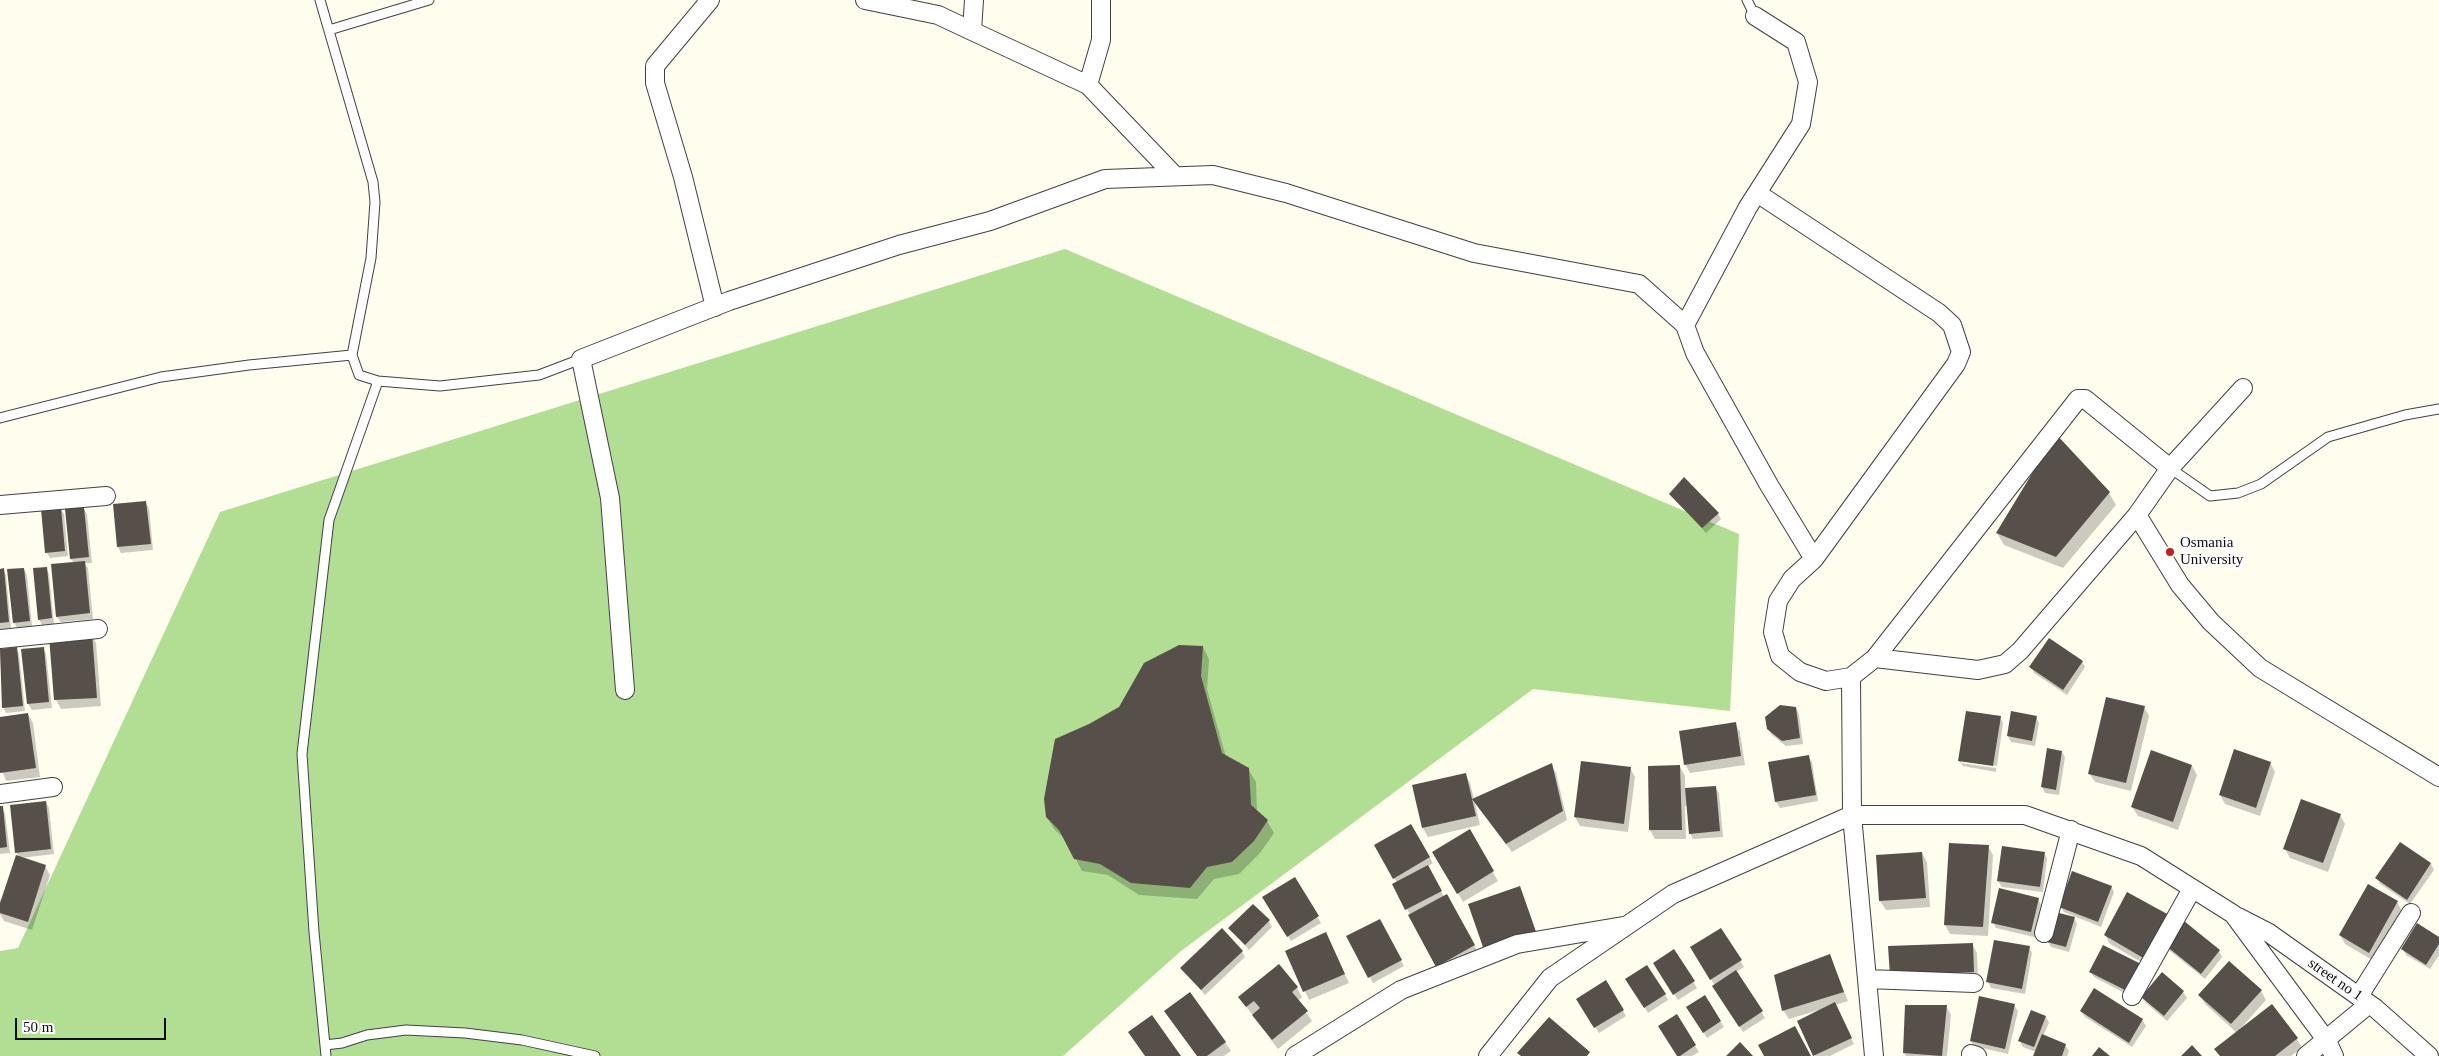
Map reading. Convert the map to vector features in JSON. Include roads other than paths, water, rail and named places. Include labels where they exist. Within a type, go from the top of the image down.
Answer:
[{"type":"street","points":[[710,0],[655,66],[655,83],[683,177],[714,307]]},
{"type":"street","points":[[865,0],[938,15],[1088,85],[1175,176]]},
{"type":"street","points":[[972,31],[974,0]]},
{"type":"street","points":[[1088,85],[1101,40],[1101,0]]},
{"type":"street","points":[[1685,325],[1706,282],[1757,193],[1801,124],[1808,82],[1796,42],[1755,16]]},
{"type":"street","points":[[625,690],[610,498],[581,358],[714,307],[899,245],[990,221],[1105,179],[1213,175],[1286,193],[1474,254],[1639,284],[1685,325],[1695,353],[1769,485],[1814,559]]},
{"type":"street","points":[[1757,193],[1939,313],[1952,326],[1961,352],[1956,364],[1814,559],[1792,579],[1778,601],[1772,632],[1780,656],[1800,672],[1826,681],[1851,677],[1875,658],[2078,399],[2085,399],[2170,468]]},
{"type":"street","points":[[1875,658],[1978,670],[2005,664],[2020,651],[2137,515],[2170,468],[2243,388]]},
{"type":"street","points":[[0,506],[106,496]]},
{"type":"street","points":[[2137,515],[2180,585],[2211,622],[2260,668],[2436,771]]},
{"type":"street","points":[[0,639],[98,629]]},
{"type":"street","points":[[1851,677],[1852,815],[1874,1056]]},
{"type":"street","points":[[0,794],[53,787]]},
{"type":"street","points":[[1488,1056],[1550,978],[1673,894],[1852,815]]},
{"type":"street","name":"street no 1","points":[[1852,815],[2025,815],[2141,856],[2233,914],[2269,933],[2364,1000],[2429,1056]]},
{"type":"street","points":[[2044,933],[2071,830]]},
{"type":"street","points":[[2132,996],[2192,888]]},
{"type":"street","points":[[2306,1056],[2331,1048],[2364,1000],[2412,912]]},
{"type":"street","points":[[2233,914],[2331,1048]]},
{"type":"street","points":[[1295,1056],[1401,990],[1517,944],[1628,926]]},
{"type":"street","points":[[1867,979],[1974,983]]},
{"type":"lane","points":[[320,0],[373,182],[376,202],[372,258],[352,355],[359,374],[378,381],[440,386],[539,375],[581,358]]},
{"type":"lane","points":[[329,30],[429,0]]},
{"type":"lane","points":[[1747,0],[1755,16]]},
{"type":"lane","points":[[0,418],[161,377],[249,365],[352,355]]},
{"type":"lane","points":[[326,1056],[314,932],[302,754],[329,520],[378,381]]},
{"type":"lane","points":[[2170,468],[2210,496],[2238,493],[2261,484],[2328,438],[2405,415],[2439,409]]},
{"type":"lane","points":[[325,1045],[342,1043],[367,1035],[406,1030],[465,1033],[522,1040],[595,1056]]},
{"type":"place","name":"Osmania University","points":[[2170,552]]}]
